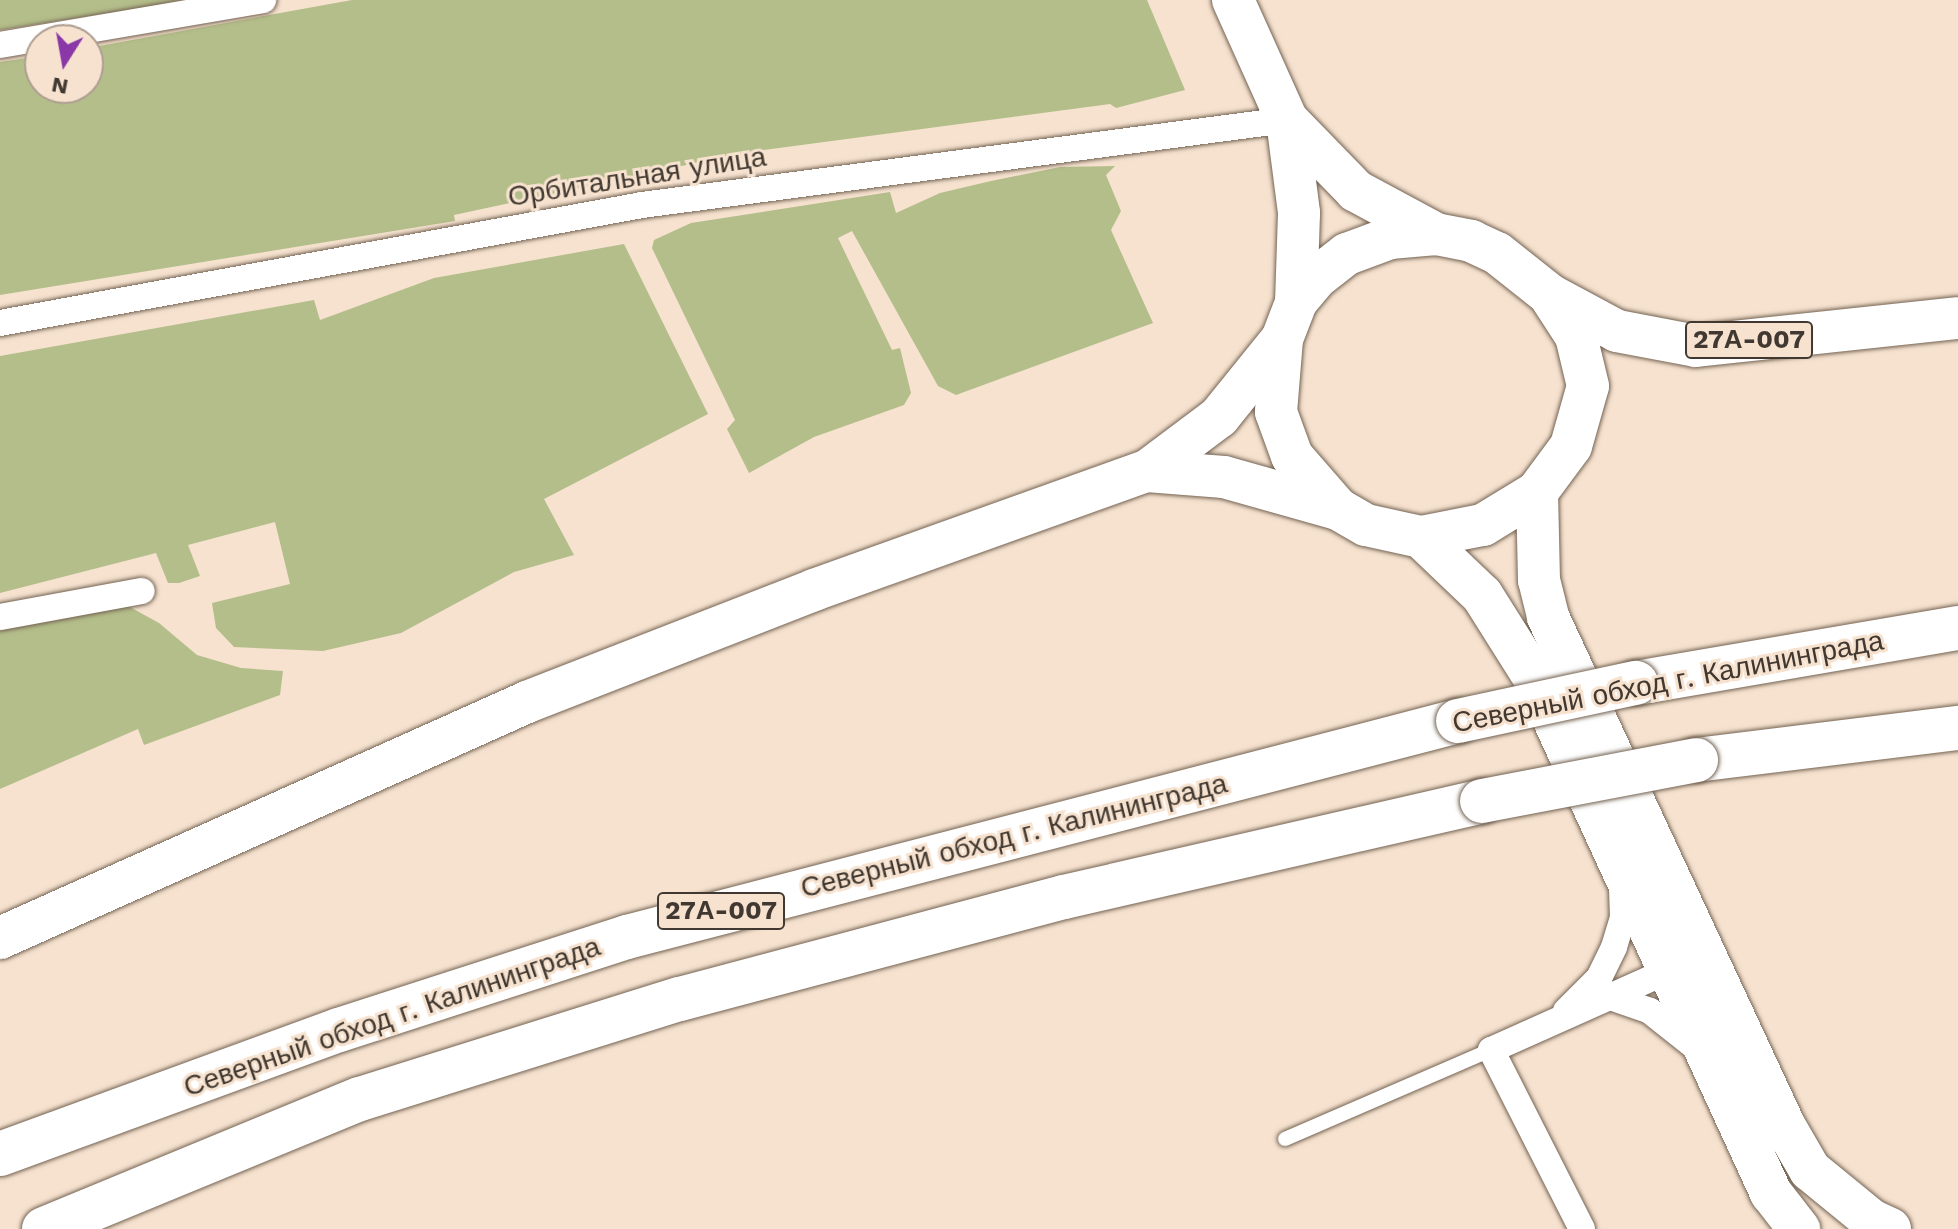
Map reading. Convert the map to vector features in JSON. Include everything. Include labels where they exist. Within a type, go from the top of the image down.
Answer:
[{"type":"highway","name":"Северный обход г. Калининграда","points":[[0,1154],[339,1030],[627,937],[1458,721],[1636,683],[1958,628]]},
{"type":"highway","name":"27А-007","points":[[44,1229],[360,1099],[680,999],[1064,897],[1482,801],[1708,758],[1958,728]]},
{"type":"main road","points":[[1233,0],[1287,120],[1299,213],[1276,412],[1292,456],[1338,509]]},
{"type":"main road","points":[[1147,471],[1224,477],[1338,509],[1366,525],[1421,537],[1483,525],[1537,492],[1571,446],[1588,386],[1576,336],[1550,295],[1497,253],[1436,234],[1356,191],[1287,120]]},
{"type":"main road","points":[[0,938],[527,702],[814,590],[1147,471],[1219,417],[1289,320],[1347,254],[1390,238],[1436,234]]},
{"type":"main road","name":"27А-007","points":[[1550,295],[1617,331],[1696,346],[1958,318]]},
{"type":"main road","points":[[1537,492],[1539,580],[1548,617],[1810,1170],[1871,1220],[1890,1229]]},
{"type":"main road","points":[[1421,537],[1482,595],[1535,679],[1665,969],[1771,1193],[1799,1229]]},
{"type":"main road","points":[[1708,758],[1881,757],[1958,748]]},
{"type":"street","points":[[0,45],[263,0]]},
{"type":"street","name":"Орбитальная улица","points":[[0,323],[642,205],[1287,120]]},
{"type":"street","points":[[0,617],[142,591]]},
{"type":"street","points":[[1560,1017],[1599,978],[1614,947],[1623,917],[1622,873]]},
{"type":"street","points":[[1582,1229],[1491,1050],[1560,1017],[1613,998],[1665,969],[1675,949],[1681,896]]},
{"type":"street","points":[[1613,998],[1678,1029],[1707,1059]]},
{"type":"street","points":[[72,1229],[210,1173],[301,1123]]},
{"type":"lane","points":[[1285,1139],[1491,1050]]},
{"type":"green space","points":[[0,0],[193,0],[24,24],[0,30]]},
{"type":"green space","points":[[352,0],[1147,0],[1185,90],[1116,108],[1110,104],[742,153],[454,215],[455,221],[0,295],[0,62],[24,58],[24,104],[104,104],[104,45]]},
{"type":"green space","points":[[1115,166],[1106,175],[1121,211],[1111,230],[1153,323],[956,395],[938,386],[852,231],[838,238],[892,350],[900,348],[911,393],[904,405],[814,437],[749,473],[727,429],[735,420],[652,248],[654,240],[691,223],[890,192],[896,213],[940,193],[991,181],[1060,167]]},
{"type":"green space","points":[[624,244],[708,414],[544,499],[574,555],[514,572],[401,633],[323,651],[234,647],[216,628],[212,603],[290,584],[275,522],[188,545],[200,576],[179,583],[168,583],[156,553],[0,593],[0,356],[314,300],[320,320],[434,278]]},
{"type":"green space","points":[[119,601],[159,623],[197,655],[241,668],[283,671],[280,695],[144,745],[138,729],[0,789],[0,623]]}]
